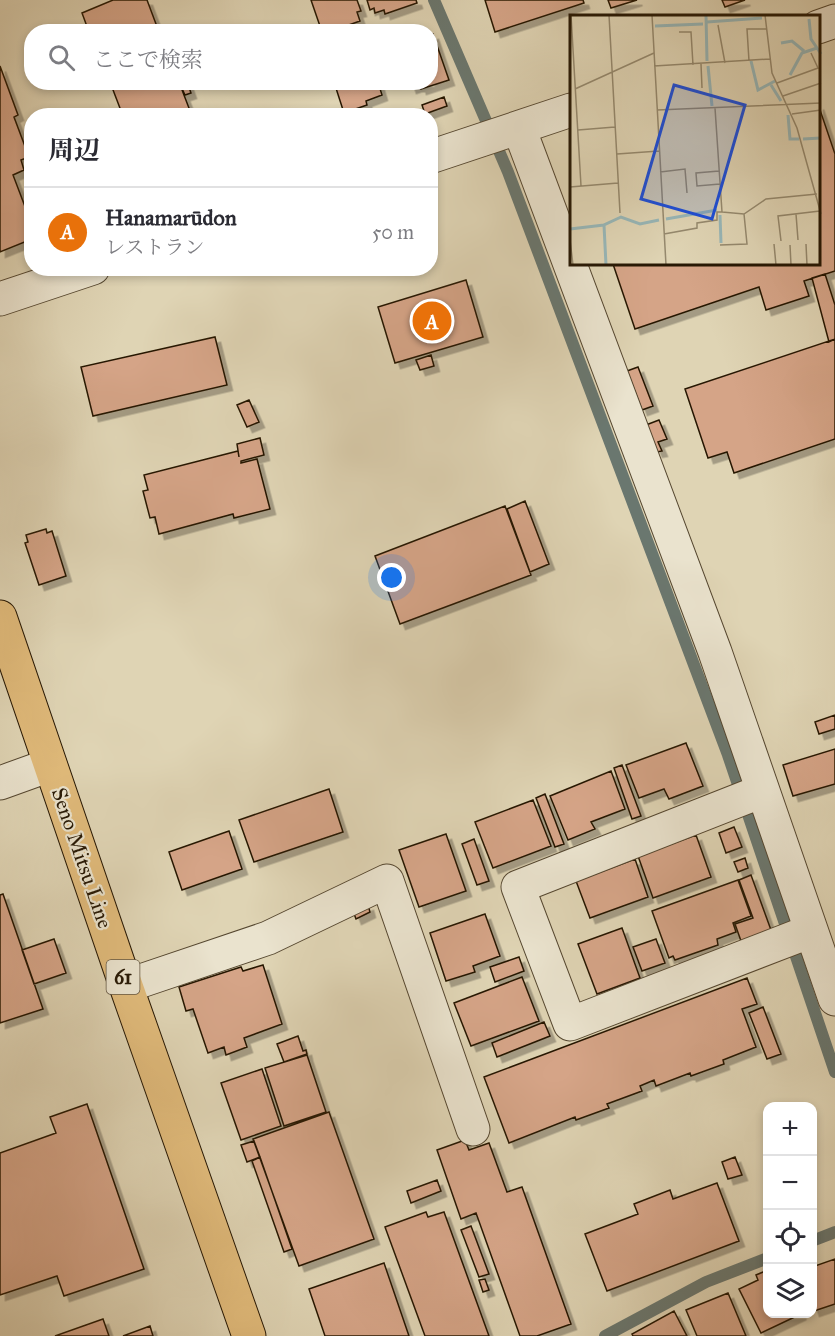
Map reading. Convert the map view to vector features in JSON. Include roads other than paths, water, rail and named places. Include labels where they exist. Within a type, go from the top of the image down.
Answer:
[{"type":"main road","name":"Seno Mitsu Line","points":[[0,617],[249,1336]]},
{"type":"street","points":[[820,27],[835,21]]},
{"type":"street","points":[[438,154],[570,110]]},
{"type":"street","points":[[501,134],[715,651],[748,797],[796,937],[835,999]]},
{"type":"street","points":[[0,299],[69,276]]},
{"type":"street","points":[[0,783],[50,765]]},
{"type":"street","points":[[748,797],[518,887],[570,1024],[796,937]]},
{"type":"street","points":[[126,986],[268,938],[387,881],[473,1129]]},
{"type":"waterway","points":[[434,0],[508,172],[728,755],[835,1072]]},
{"type":"waterway","points":[[817,1239],[835,1232]]},
{"type":"waterway","points":[[605,1336],[706,1282],[763,1260]]},
{"type":"place","name":"Hanamarūdon","points":[[432,321]]}]
